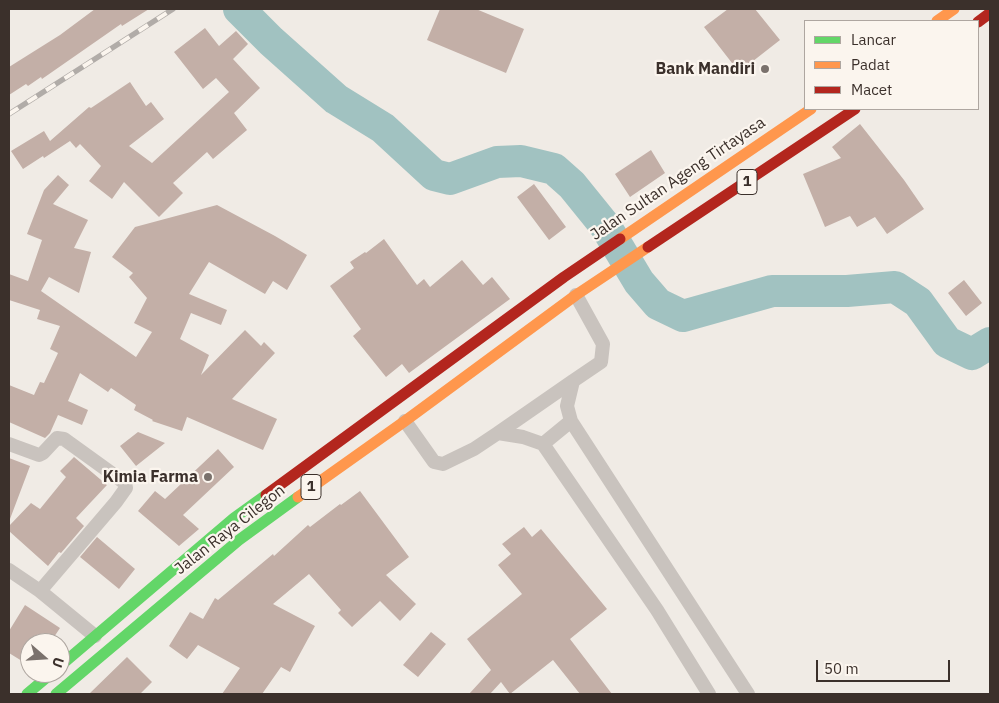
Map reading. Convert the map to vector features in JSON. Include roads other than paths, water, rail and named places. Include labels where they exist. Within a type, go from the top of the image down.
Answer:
[{"type":"highway","points":[[938,20],[954,9]]},
{"type":"highway","points":[[979,21],[990,13]]},
{"type":"highway","name":"Jalan Sultan Ageng Tirtayasa","points":[[564,277],[809,110]]},
{"type":"highway","name":"1","points":[[576,295],[609,275],[854,110]]},
{"type":"highway","name":"Jalan Raya Cilegon","points":[[70,657],[234,518],[564,277]]},
{"type":"highway","name":"Jalan Raya Cilegon","points":[[56,694],[240,540],[576,295]]},
{"type":"highway","points":[[27,694],[40,683]]},
{"type":"street","points":[[405,421],[434,462],[443,464],[498,434],[601,362],[603,344],[576,295]]},
{"type":"street","points":[[573,381],[567,406],[571,421],[748,694]]},
{"type":"street","points":[[543,444],[571,421]]},
{"type":"street","points":[[498,434],[523,437],[543,444],[657,610],[708,694]]},
{"type":"street","points":[[9,444],[39,455],[57,438],[64,438],[123,480],[126,485],[124,493],[40,591]]},
{"type":"street","points":[[9,570],[40,591],[95,636]]},
{"type":"waterway","points":[[239,9],[271,41],[336,99],[383,128],[434,175],[450,179],[497,162],[521,161],[554,169],[572,185],[606,227],[639,282],[658,304],[683,316],[772,291],[847,291],[895,287],[918,302],[947,342],[972,354],[990,343]]},
{"type":"railway","points":[[9,114],[173,9]]},
{"type":"place","name":"Bank Mandiri","points":[[765,69]]},
{"type":"place","name":"Kimia Farma","points":[[208,477]]}]
